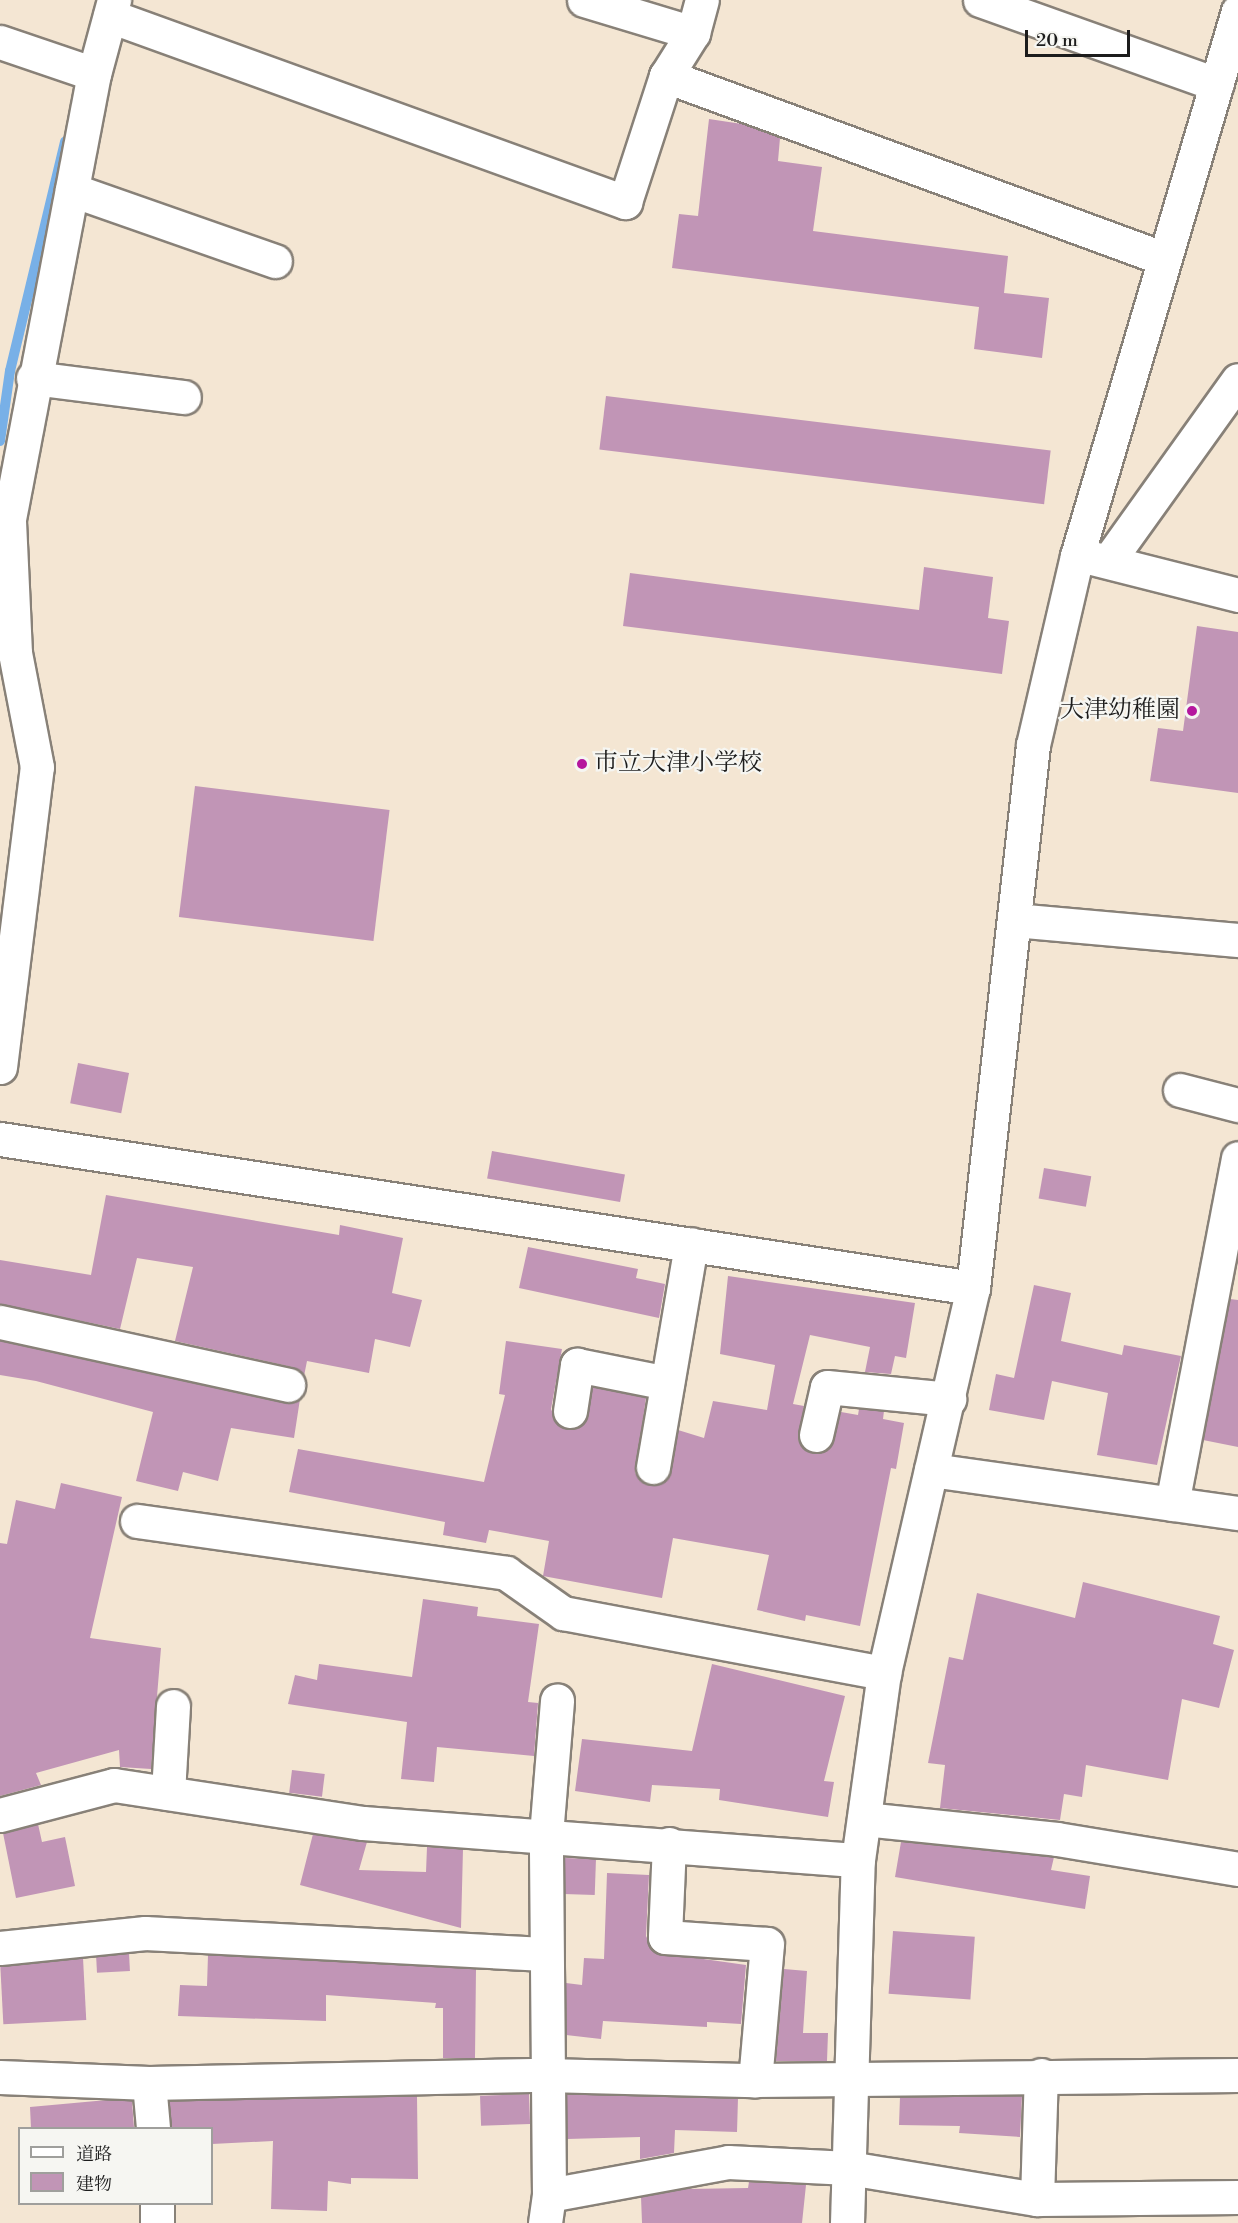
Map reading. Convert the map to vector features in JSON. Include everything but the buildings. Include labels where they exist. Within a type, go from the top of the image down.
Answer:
[{"type":"street","points":[[584,0],[693,33]]},
{"type":"street","points":[[0,1067],[37,767],[15,653],[4,519],[14,415],[33,378],[94,74],[112,8],[625,201],[666,76],[693,33],[702,0]]},
{"type":"street","points":[[980,0],[1216,84]]},
{"type":"street","points":[[847,2223],[858,1860],[884,1673],[973,1288],[1033,745],[1077,556],[1238,11]]},
{"type":"street","points":[[0,42],[94,74]]},
{"type":"street","points":[[666,76],[1165,259]]},
{"type":"street","points":[[72,190],[275,261]]},
{"type":"street","points":[[33,378],[184,397]]},
{"type":"street","points":[[1109,560],[1238,380]]},
{"type":"street","points":[[1077,556],[1109,560],[1238,595]]},
{"type":"street","points":[[1014,920],[1238,940]]},
{"type":"street","points":[[1180,1090],[1238,1105]]},
{"type":"street","points":[[0,1139],[973,1288]]},
{"type":"street","points":[[1172,1504],[1227,1270],[1238,1158]]},
{"type":"street","points":[[652,1467],[691,1244]]},
{"type":"street","points":[[0,1322],[288,1384]]},
{"type":"street","points":[[570,1411],[577,1365],[667,1383]]},
{"type":"street","points":[[816,1435],[827,1387],[949,1399]]},
{"type":"street","points":[[931,1470],[1238,1513]]},
{"type":"street","points":[[136,1521],[506,1573],[563,1613],[884,1673]]},
{"type":"street","points":[[557,1700],[546,1835],[544,1954],[547,2209],[728,2162],[849,2168],[1037,2199],[1238,2197]]},
{"type":"street","points":[[168,1794],[173,1706]]},
{"type":"street","points":[[0,1815],[114,1785],[363,1823],[669,1844],[858,1860]]},
{"type":"street","points":[[864,1819],[1057,1839],[1238,1869]]},
{"type":"street","points":[[669,1844],[665,1937],[767,1944],[755,2080]]},
{"type":"street","points":[[0,1948],[145,1933],[544,1954]]},
{"type":"street","points":[[0,2077],[149,2083],[545,2075],[755,2080],[1041,2075],[1238,2075]]},
{"type":"street","points":[[1037,2199],[1041,2075]]},
{"type":"street","points":[[149,2083],[153,2127]]},
{"type":"street","points":[[157,2205],[157,2223]]},
{"type":"waterway","points":[[0,441],[10,371],[65,142]]},
{"type":"place","name":"大津幼稚園","points":[[1192,711]]},
{"type":"place","name":"市立大津小学校","points":[[582,764]]}]
